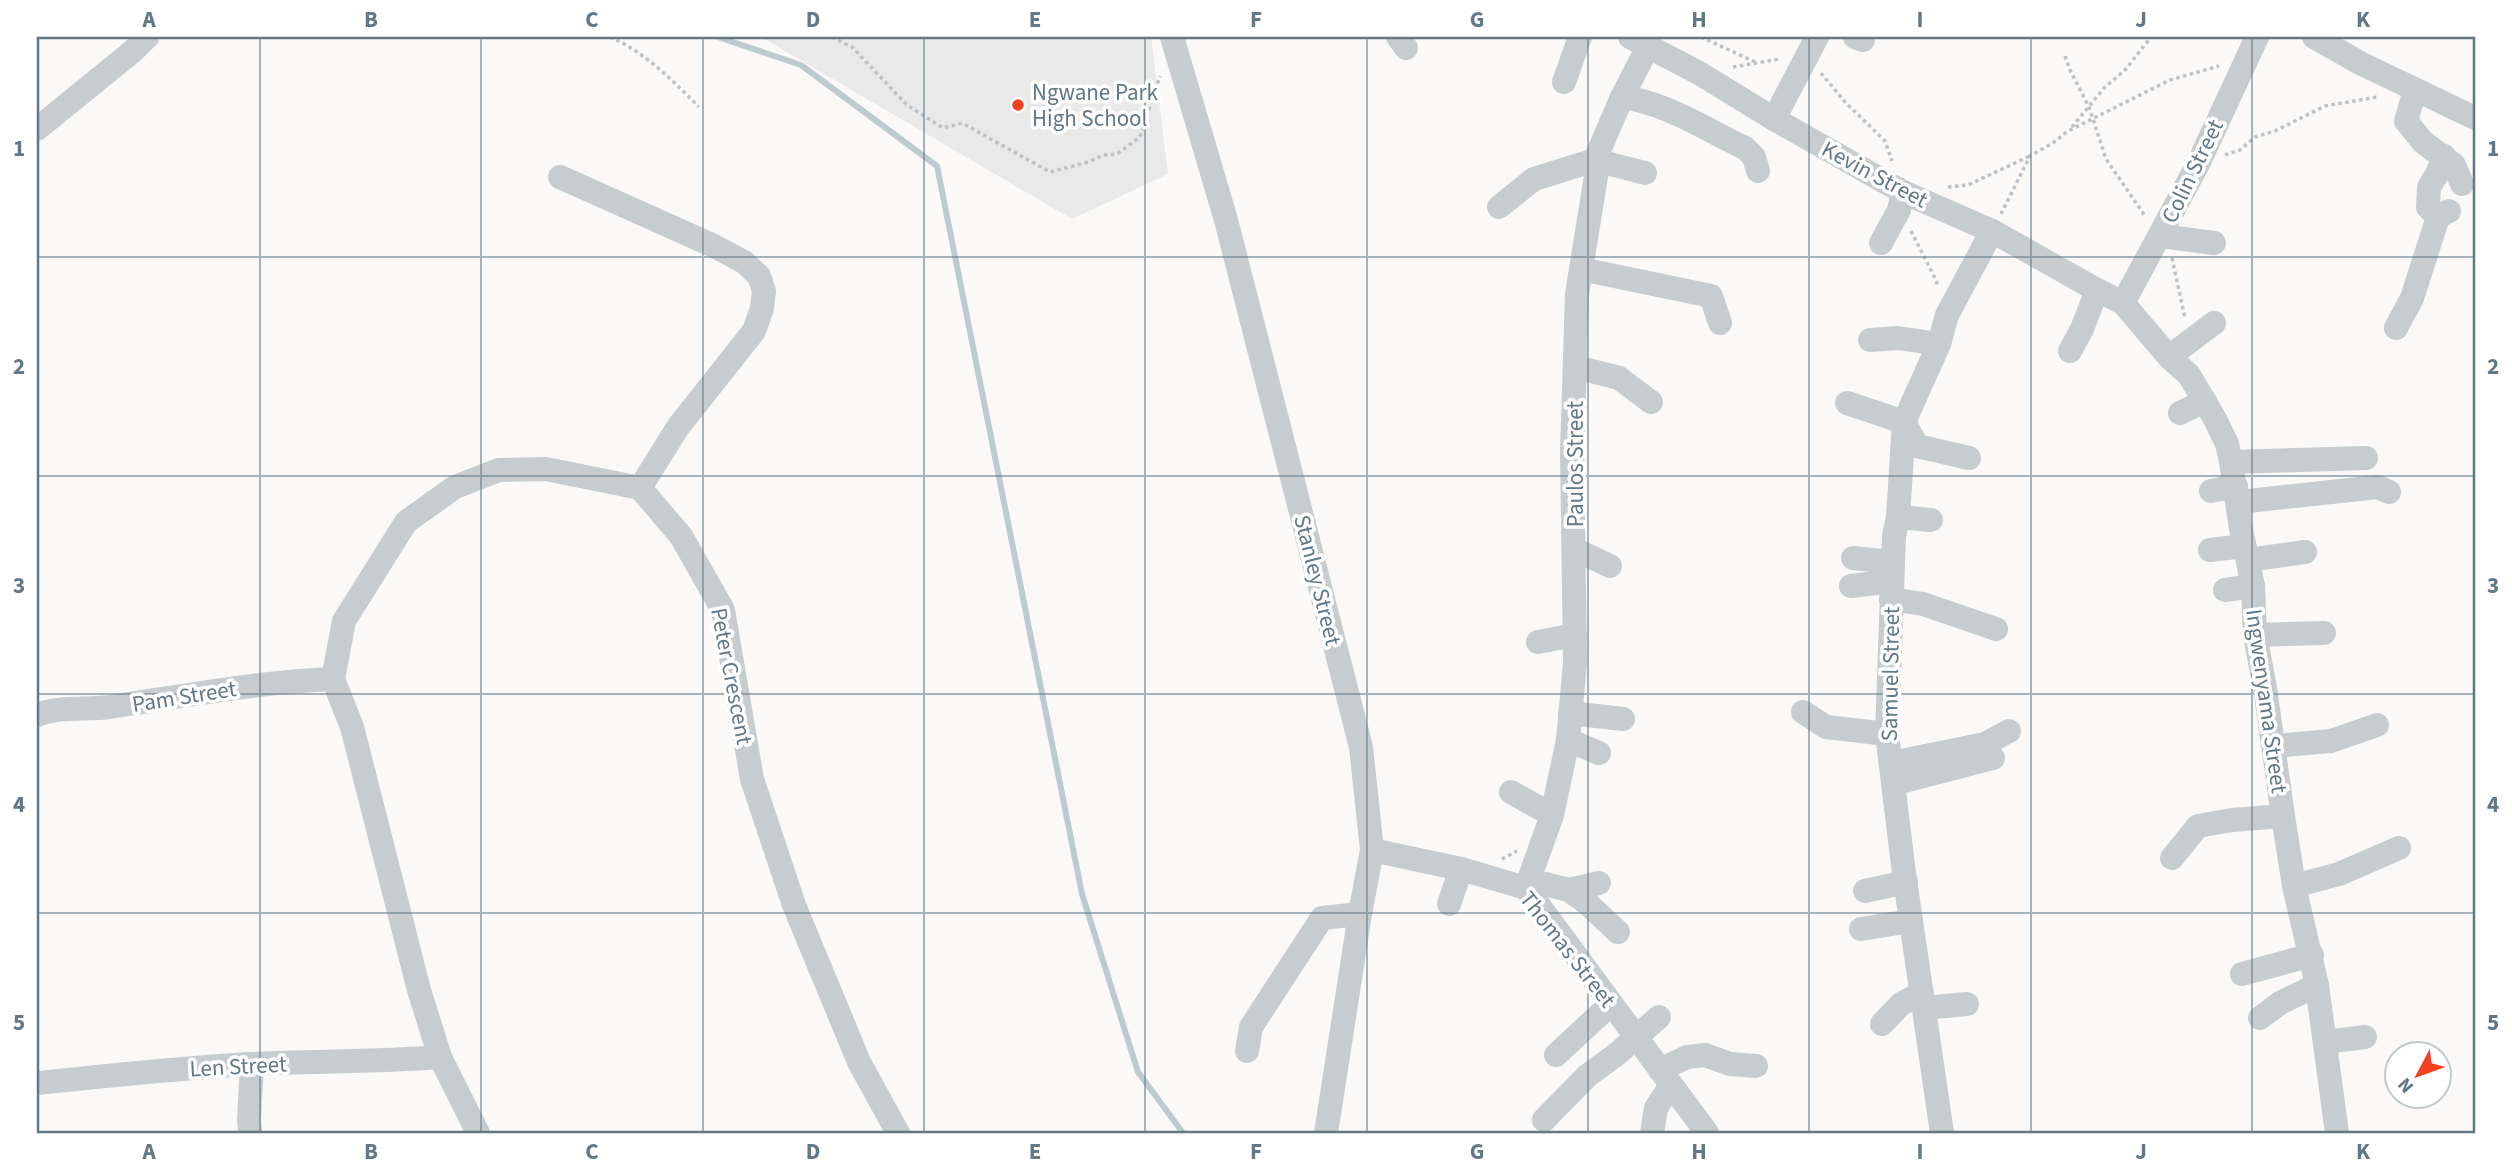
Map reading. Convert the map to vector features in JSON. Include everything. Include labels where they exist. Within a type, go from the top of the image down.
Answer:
[{"type":"street","points":[[37,129],[147,37]]},
{"type":"street","name":"Stanley Street","points":[[1172,37],[1228,230],[1361,747],[1373,850],[1360,914],[1326,1133]]},
{"type":"street","points":[[1564,82],[1580,37]]},
{"type":"street","points":[[2326,40],[2362,64],[2475,118]]},
{"type":"street","name":"Paulos Street","points":[[1526,888],[1552,815],[1568,740],[1575,635],[1572,452],[1577,294],[1597,170],[1595,160],[1622,97],[1639,42]]},
{"type":"street","name":"Kevin Street","points":[[1639,42],[1774,119],[1901,201],[1992,231],[2123,303]]},
{"type":"street","points":[[1774,119],[1812,46]]},
{"type":"street","name":"Colin Street","points":[[2123,303],[2198,164],[2252,46]]},
{"type":"street","points":[[2415,90],[2406,121],[2423,142],[2454,165],[2462,184]]},
{"type":"street","points":[[1622,97],[1642,100],[1672,111],[1745,148],[1754,157],[1758,171]]},
{"type":"street","points":[[2396,328],[2412,298],[2443,214],[2428,207],[2429,187],[2444,156]]},
{"type":"street","points":[[1499,208],[1534,178],[1595,160],[1645,173]]},
{"type":"street","points":[[478,1133],[440,1057],[419,990],[352,727],[333,679],[344,621],[406,522],[455,487],[499,470],[546,469],[640,488],[678,427],[754,331],[762,308],[764,291],[759,276],[744,262],[560,177]]},
{"type":"street","points":[[1881,243],[1901,201]]},
{"type":"street","name":"Samuel Street","points":[[1942,1133],[1887,734],[1892,581],[1904,422],[1938,344],[1947,315],[1992,231]]},
{"type":"street","points":[[2160,236],[2214,243]]},
{"type":"street","points":[[1581,269],[1712,296],[1720,323]]},
{"type":"street","points":[[2070,351],[2082,329],[2096,290]]},
{"type":"street","name":"Ingwenyama Street","points":[[2123,303],[2169,357],[2189,375],[2227,444],[2253,586],[2255,635],[2294,886],[2317,985],[2337,1133]]},
{"type":"street","points":[[2169,357],[2206,330]]},
{"type":"street","points":[[1870,340],[1898,338],[1938,344]]},
{"type":"street","points":[[1576,367],[1619,379],[1651,402]]},
{"type":"street","points":[[2180,413],[2205,401]]},
{"type":"street","points":[[1847,403],[1904,422],[1917,446],[1969,458]]},
{"type":"street","points":[[2231,462],[2366,458]]},
{"type":"street","points":[[2211,491],[2237,494],[2378,487],[2389,492]]},
{"type":"street","name":"Peter Crescent","points":[[640,488],[681,536],[723,610],[751,779],[799,916],[859,1062],[898,1133]]},
{"type":"street","points":[[1898,517],[1931,520]]},
{"type":"street","points":[[1574,549],[1610,566]]},
{"type":"street","points":[[2210,550],[2246,553],[2305,552]]},
{"type":"street","points":[[1853,558],[1892,581],[1923,604],[1996,629]]},
{"type":"street","points":[[1851,586],[1892,581]]},
{"type":"street","points":[[2225,590],[2253,586]]},
{"type":"street","points":[[2255,635],[2324,633]]},
{"type":"street","points":[[1538,642],[1575,635]]},
{"type":"street","name":"Pam Street","points":[[37,715],[52,709],[91,709],[281,681],[333,679]]},
{"type":"street","points":[[1803,712],[1826,727],[1887,734]]},
{"type":"street","points":[[1570,713],[1623,719]]},
{"type":"street","points":[[2274,746],[2331,741],[2378,725]]},
{"type":"street","points":[[1892,773],[1985,744],[2008,731]]},
{"type":"street","points":[[1568,740],[1600,753]]},
{"type":"street","points":[[1892,773],[1993,758]]},
{"type":"street","points":[[1511,792],[1552,815]]},
{"type":"street","points":[[2172,858],[2198,826],[2283,816]]},
{"type":"street","points":[[2294,886],[2339,874],[2399,848]]},
{"type":"street","name":"Thomas Street","points":[[1373,850],[1461,869],[1526,888],[1707,1133]]},
{"type":"street","points":[[1449,904],[1461,869]]},
{"type":"street","points":[[1865,891],[1906,882]]},
{"type":"street","points":[[1569,890],[1599,883]]},
{"type":"street","points":[[1526,888],[1545,884],[1569,890],[1587,902],[1618,932]]},
{"type":"street","points":[[1247,1051],[1251,1027],[1322,918],[1360,914]]},
{"type":"street","points":[[1861,929],[1911,920]]},
{"type":"street","points":[[2242,974],[2312,955]]},
{"type":"street","points":[[2260,1018],[2280,1003],[2317,985]]},
{"type":"street","points":[[1882,1024],[1901,1004],[1923,1000],[1967,1004]]},
{"type":"street","points":[[1556,1055],[1611,1004]]},
{"type":"street","points":[[1544,1120],[1587,1076],[1660,1017]]},
{"type":"street","points":[[2325,1042],[2365,1037]]},
{"type":"street","name":"Len Street","points":[[37,1083],[251,1064],[376,1062],[440,1057]]},
{"type":"street","points":[[1652,1133],[1665,1078],[1687,1057]]},
{"type":"street","points":[[250,1133],[251,1064]]},
{"type":"path","points":[[434,37],[442,37]]},
{"type":"path","points":[[610,37],[623,43],[669,77],[699,107]]},
{"type":"path","points":[[832,37],[852,47],[907,104],[943,128],[962,123],[1050,172],[1088,163],[1104,155],[1116,154],[1140,137],[1161,74]]},
{"type":"path","points":[[1701,37],[1755,62]]},
{"type":"path","points":[[1942,188],[1968,186],[2053,143],[2068,131],[2104,88],[2126,69],[2151,37]]},
{"type":"path","points":[[1812,46],[1845,102],[1885,141],[1901,201],[1936,279],[1941,306],[1947,315]]},
{"type":"path","points":[[2068,131],[2170,80],[2211,70],[2252,46]]},
{"type":"path","points":[[2065,56],[2089,107],[2106,159],[2160,236],[2174,262],[2183,315],[2206,330]]},
{"type":"path","points":[[2198,164],[2239,150],[2255,136],[2275,131],[2325,106],[2377,97],[2362,64]]},
{"type":"path","points":[[1992,231],[2030,156]]},
{"type":"shaded area","name":"Ngwane Park High School","points":[[761,37],[1151,37],[1168,174],[1072,219]]},
{"type":"waterway","points":[[718,37],[801,65],[937,166],[1082,894],[1138,1072],[1183,1133]]},
{"type":"place","name":"Ngwane Park High School","points":[[1018,105]]}]
